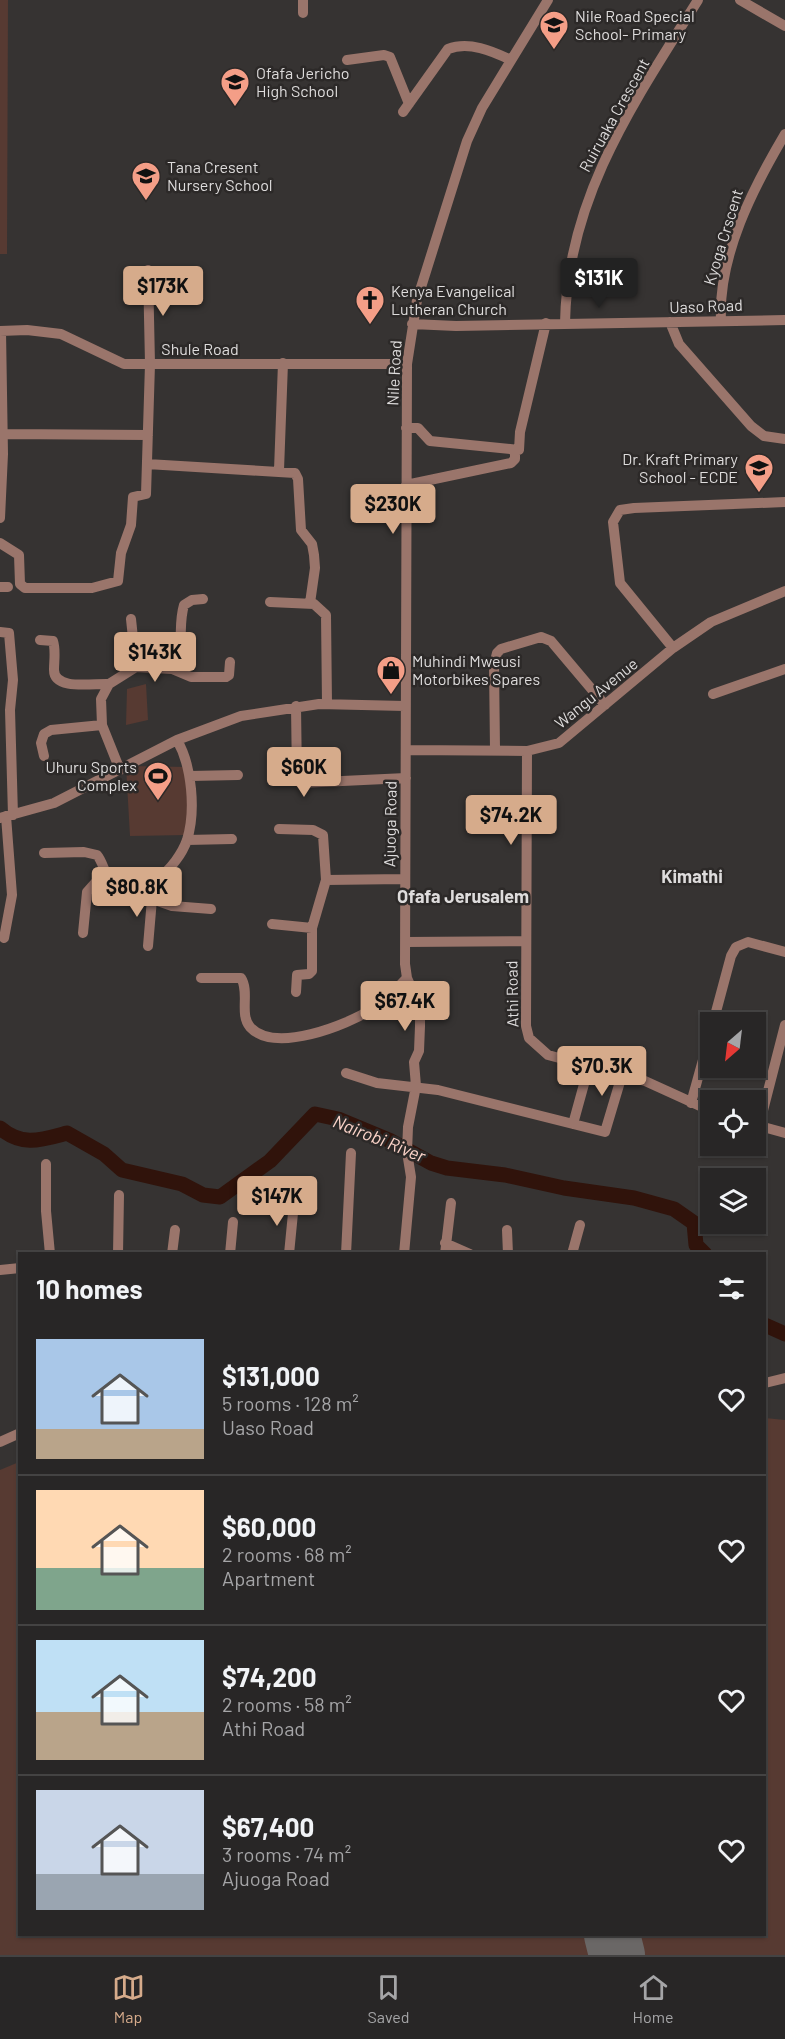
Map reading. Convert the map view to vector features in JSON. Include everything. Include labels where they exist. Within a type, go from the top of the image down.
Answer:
[{"type":"street","points":[[303,0],[303,13]]},
{"type":"street","name":"Nile Road","points":[[405,706],[407,364],[412,324],[417,300],[467,141],[482,108],[548,0]]},
{"type":"street","name":"Ruiruaka Crescent","points":[[565,323],[570,259],[592,184],[618,131],[698,0]]},
{"type":"street","points":[[740,0],[785,26]]},
{"type":"street","points":[[347,60],[384,55],[390,57],[406,108],[448,49],[456,46],[480,48],[511,60]]},
{"type":"street","name":"Kyoga Crscent","points":[[721,320],[723,280],[747,203],[785,134]]},
{"type":"street","points":[[0,543],[19,555],[20,584],[25,588],[92,588],[116,583],[121,553],[131,525],[133,497],[146,494],[150,364],[148,270]]},
{"type":"street","name":"Uaso Road","points":[[412,324],[456,326],[785,320]]},
{"type":"street","points":[[670,322],[679,344],[751,426],[764,436],[785,439]]},
{"type":"street","points":[[406,428],[418,428],[430,441],[515,450],[521,448],[520,432],[546,323]]},
{"type":"street","name":"Shule Road","points":[[1,331],[27,330],[61,334],[114,361],[150,364],[407,364]]},
{"type":"street","points":[[0,518],[3,434],[1,331]]},
{"type":"street","points":[[279,470],[283,363]]},
{"type":"street","points":[[3,434],[148,435]]},
{"type":"street","points":[[406,485],[511,463],[515,459],[515,450]]},
{"type":"street","points":[[147,464],[293,472],[298,479],[301,530],[312,544],[314,555],[315,568],[310,603]]},
{"type":"street","points":[[673,648],[620,583],[613,530],[615,516],[620,510],[634,508],[785,502]]},
{"type":"street","name":"Wangu Avenue","points":[[406,750],[527,751],[559,743],[673,648],[711,622],[785,591]]},
{"type":"street","points":[[172,669],[182,646],[181,627],[184,605],[192,600],[203,599]]},
{"type":"street","points":[[270,602],[310,603],[326,615],[327,704]]},
{"type":"street","points":[[131,619],[136,667]]},
{"type":"street","points":[[0,632],[9,633],[14,680],[10,710],[5,863],[12,896],[4,938]]},
{"type":"street","points":[[495,750],[495,658],[501,649],[542,637],[550,641],[604,705]]},
{"type":"street","points":[[40,640],[53,641],[54,676],[58,681],[65,684],[109,684]]},
{"type":"street","points":[[120,770],[102,725],[101,699],[109,684],[136,667],[172,669],[191,677],[226,677],[229,675],[230,662]]},
{"type":"street","points":[[713,694],[785,669]]},
{"type":"street","points":[[6,816],[54,803],[177,740],[241,716],[296,706],[327,704],[405,706]]},
{"type":"street","points":[[296,706],[297,778],[300,783],[406,778]]},
{"type":"street","name":"Ajuoga Road","points":[[403,1252],[411,1177],[407,1152],[408,1127],[416,1086],[414,1062],[419,1051],[420,1007],[407,978],[404,879],[405,706]]},
{"type":"street","points":[[44,756],[41,743],[45,734],[51,730],[102,725]]},
{"type":"street","points":[[44,853],[84,852],[97,855],[108,877],[124,888],[147,886],[166,871],[187,840],[191,800],[190,776],[184,753],[177,740]]},
{"type":"street","name":"Athi Road","points":[[527,751],[526,1026],[528,1038],[548,1055],[622,1075],[669,1091],[700,1107]]},
{"type":"street","points":[[190,776],[238,775]]},
{"type":"street","points":[[279,828],[313,830],[323,835],[326,880],[314,915],[312,971],[309,974],[297,975],[296,992]]},
{"type":"street","points":[[187,840],[232,839]]},
{"type":"street","points":[[83,933],[87,892],[96,883],[108,877]]},
{"type":"street","points":[[326,880],[404,879]]},
{"type":"street","points":[[147,886],[152,899],[148,946]]},
{"type":"street","points":[[152,899],[172,906],[211,909]]},
{"type":"street","points":[[272,924],[312,928]]},
{"type":"street","points":[[406,942],[526,941]]},
{"type":"street","points":[[716,1012],[731,956],[736,947],[748,942],[785,952]]},
{"type":"street","points":[[201,978],[241,978],[244,984],[245,1018],[248,1025],[260,1034],[278,1038],[318,1033],[344,1023],[390,996],[407,978]]},
{"type":"street","points":[[766,1093],[785,1025]]},
{"type":"street","points":[[573,1124],[588,1066]]},
{"type":"street","points":[[691,1103],[700,1071]]},
{"type":"street","points":[[346,1073],[376,1083],[416,1086],[607,1131],[622,1075]]},
{"type":"street","points":[[766,1127],[785,1132]]},
{"type":"street","points":[[346,1252],[351,1153]]},
{"type":"street","points":[[46,1164],[46,1211],[50,1252]]},
{"type":"street","points":[[118,1252],[119,1195]]},
{"type":"street","points":[[289,1252],[294,1203]]},
{"type":"street","points":[[451,1203],[445,1248],[462,1252]]},
{"type":"street","points":[[230,1252],[233,1222]]},
{"type":"street","points":[[573,1252],[580,1225]]},
{"type":"street","points":[[172,1252],[175,1230]]},
{"type":"street","points":[[507,1230],[508,1252]]},
{"type":"street","points":[[0,1270],[18,1268]]},
{"type":"street","points":[[766,1383],[785,1378]]},
{"type":"street","points":[[0,1442],[18,1434]]},
{"type":"shaded area","points":[[0,0],[8,0],[7,254],[0,254]]},
{"type":"shaded area","points":[[146,684],[148,720],[126,725],[127,689]]},
{"type":"shaded area","name":"Uhuru Sports Complex","points":[[126,766],[188,767],[187,835],[130,836]]},
{"type":"shaded area","points":[[766,1418],[785,1420],[785,1955],[0,1955],[0,1470],[18,1462],[18,1936],[766,1936]]},
{"type":"waterway","name":"Nairobi River","points":[[0,1128],[24,1140],[40,1140],[67,1133],[104,1154],[122,1170],[182,1184],[203,1195],[220,1197],[270,1161],[315,1114],[338,1119],[391,1141],[431,1163],[447,1168],[505,1175],[564,1188],[634,1198],[674,1209],[694,1223],[696,1245],[703,1252]]},
{"type":"waterway","name":"Nairobi River","points":[[766,1325],[785,1334]]},
{"type":"runway","points":[[612,1936],[617,1955]]},
{"type":"place","name":"Nile Road Special School- Primary","points":[[554,50]]},
{"type":"place","name":"Ofafa Jericho High School","points":[[235,108]]},
{"type":"place","name":"Tana Cresent Nursery School","points":[[146,202]]},
{"type":"place","name":"Kenya Evangelical Lutheran Church","points":[[370,326]]},
{"type":"place","name":"Dr. Kraft Primary School - ECDE","points":[[759,494]]},
{"type":"place","name":"Muhindi Mweusi Motorbikes Spares","points":[[391,696]]},
{"type":"place","name":"Uhuru Sports Complex","points":[[158,802]]},
{"type":"district","name":"Kimathi","points":[[692,877]]},
{"type":"district","name":"Ofafa Jerusalem","points":[[463,897]]}]
